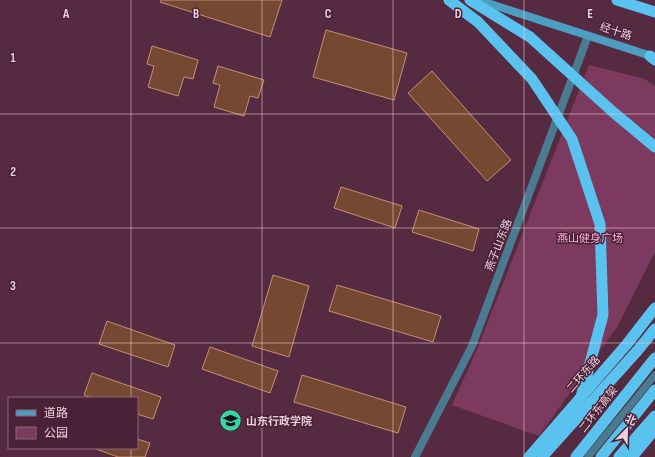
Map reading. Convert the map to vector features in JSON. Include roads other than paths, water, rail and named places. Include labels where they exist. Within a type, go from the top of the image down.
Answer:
[{"type":"highway","points":[[449,0],[478,22],[532,79],[572,139],[600,224],[603,315],[578,408],[570,425]]},
{"type":"highway","points":[[470,0],[530,37],[613,112],[655,147]]},
{"type":"highway","points":[[617,0],[655,12]]},
{"type":"highway","name":"二环东路","points":[[529,457],[655,308]]},
{"type":"highway","points":[[542,457],[655,329]]},
{"type":"highway","points":[[551,457],[655,338]]},
{"type":"highway","name":"二环东高架","points":[[576,457],[655,358]]},
{"type":"highway","points":[[601,457],[655,390]]},
{"type":"highway","points":[[618,457],[655,416]]},
{"type":"highway","points":[[632,457],[655,429]]},
{"type":"main road","name":"经十路","points":[[478,0],[653,58]]},
{"type":"street","name":"燕子山东路","points":[[415,457],[472,346],[588,36]]},
{"type":"lane","points":[[588,457],[655,375]]},
{"type":"place","name":"山东行政学院","points":[[231,421]]},
{"type":"park label","name":"燕山健身广场","points":[[590,238]]}]
